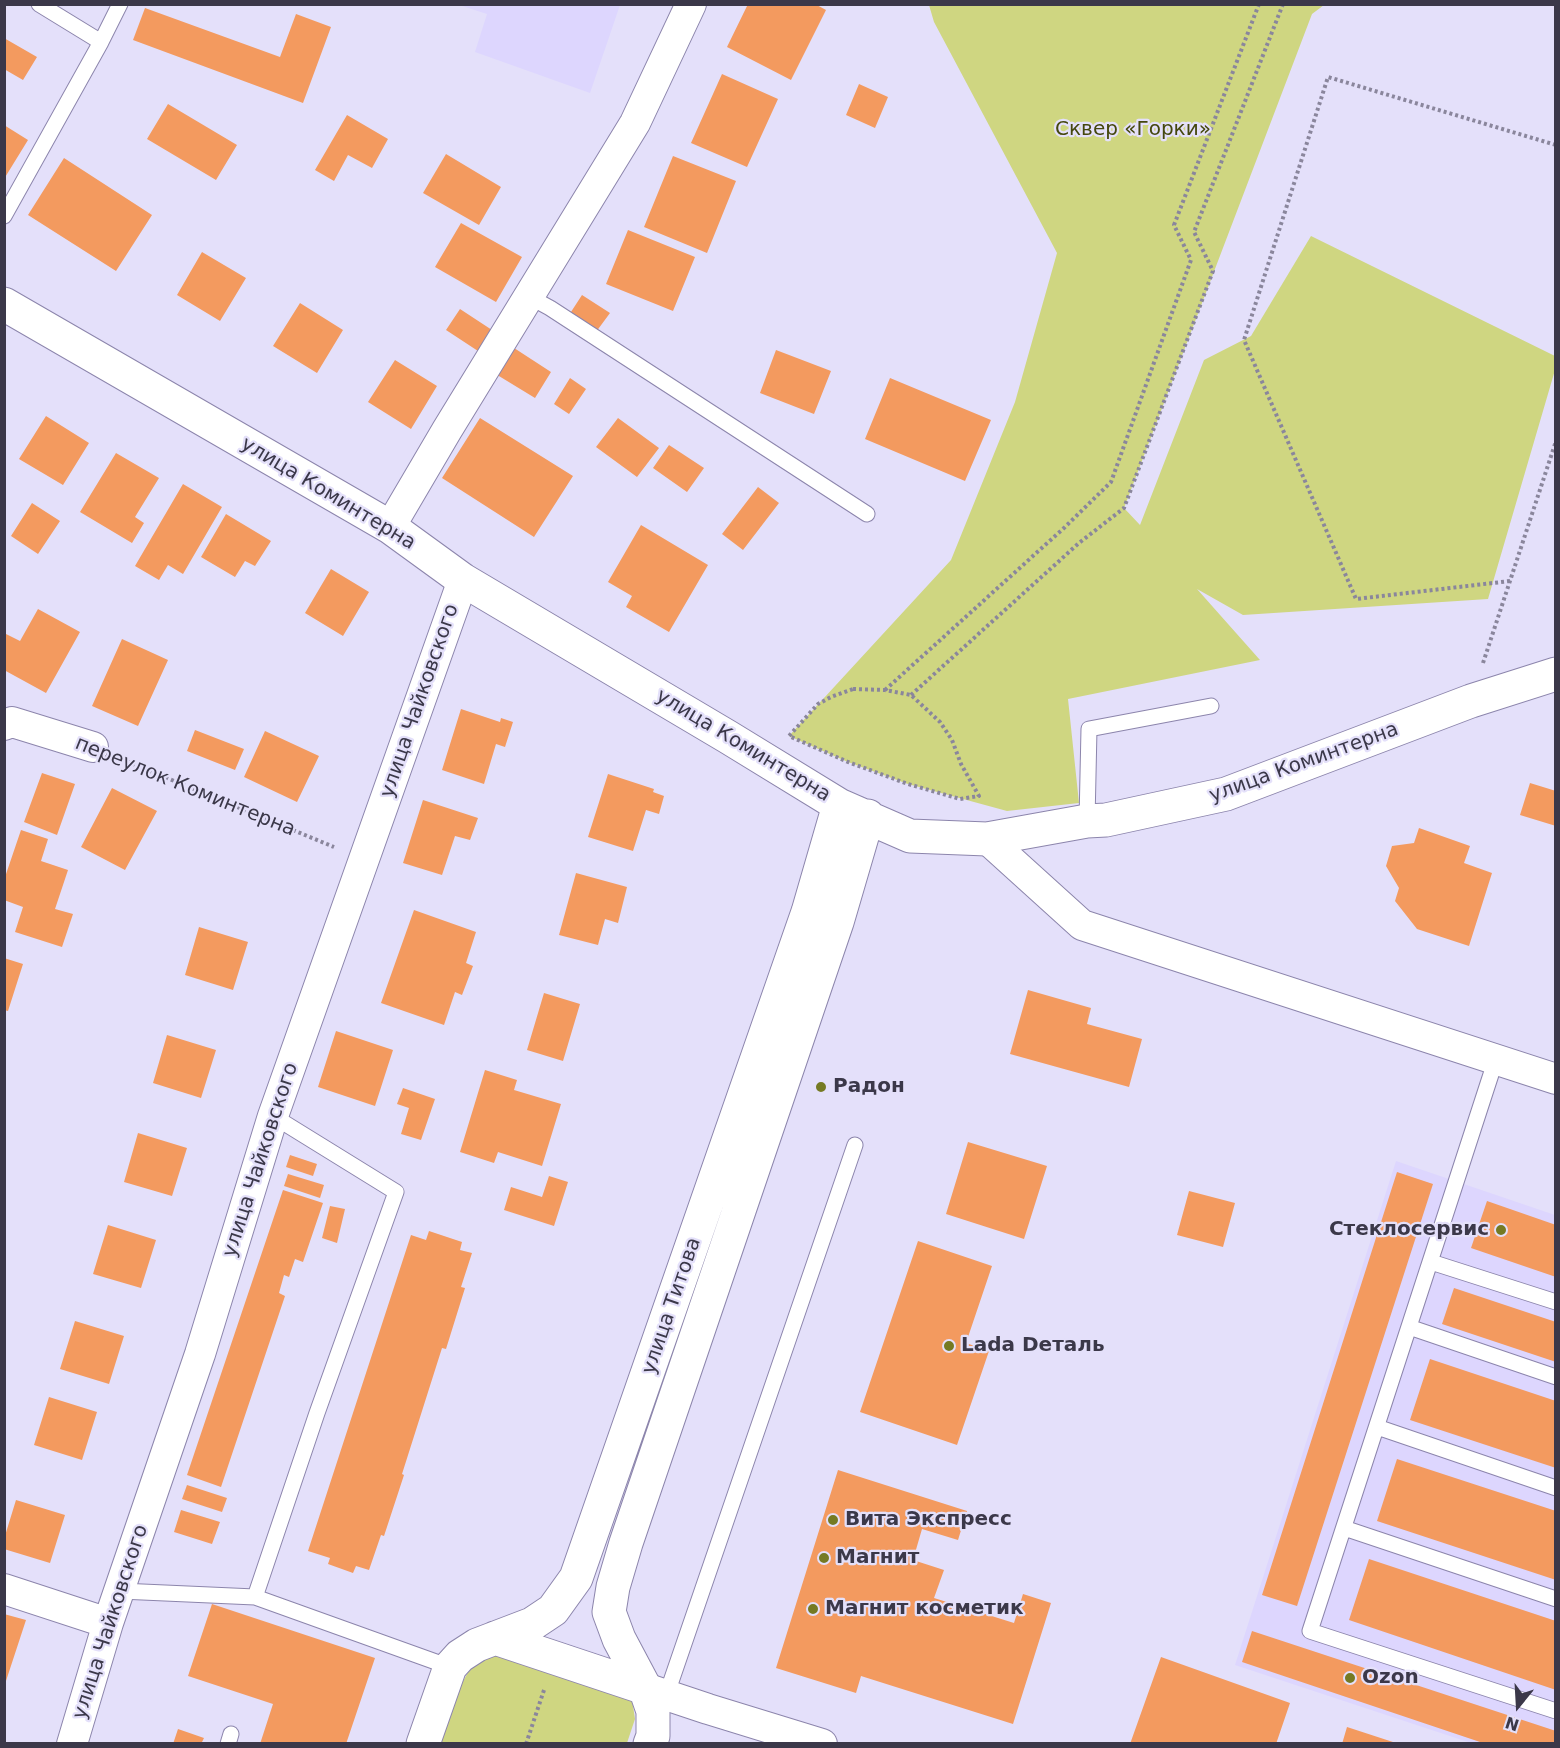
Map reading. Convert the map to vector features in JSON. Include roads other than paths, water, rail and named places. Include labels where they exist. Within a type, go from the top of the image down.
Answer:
[{"type":"street","points":[[390,527],[635,123],[691,4]]},
{"type":"street","name":"улица Коминтерна","points":[[4,304],[390,527],[463,580],[728,737],[854,810],[910,836],[987,839],[1087,821],[1106,820],[1226,794],[1471,701],[1556,674]]},
{"type":"street","name":"улица Чайковского","points":[[72,1743],[108,1623],[200,1354],[273,1116],[463,580]]},
{"type":"street","name":"переулок Коминтерна","points":[[4,725],[12,722],[93,747]]},
{"type":"street","name":"улица Титова","points":[[450,1667],[460,1656],[477,1645],[532,1624],[554,1610],[576,1578],[808,912],[854,810]]},
{"type":"street","name":"улица Титова","points":[[651,1740],[656,1691],[619,1639],[609,1612],[613,1587],[837,922],[854,810]]},
{"type":"street","points":[[987,839],[1082,925],[1556,1078]]},
{"type":"street","points":[[4,1589],[108,1623]]},
{"type":"street","points":[[495,1638],[708,1709],[822,1743]]},
{"type":"street","points":[[423,1743],[450,1667]]},
{"type":"street","points":[[651,1740],[668,1721],[690,1712],[708,1709]]},
{"type":"lane","points":[[39,4],[101,42]]},
{"type":"lane","points":[[4,216],[120,4]]},
{"type":"lane","points":[[528,296],[550,308],[867,514]]},
{"type":"lane","points":[[1087,821],[1089,729],[1211,706]]},
{"type":"lane","points":[[1496,1059],[1310,1631],[1556,1711]]},
{"type":"lane","points":[[255,1597],[317,1413],[396,1192],[273,1116]]},
{"type":"lane","points":[[656,1691],[855,1145]]},
{"type":"lane","points":[[1431,1262],[1556,1302]]},
{"type":"lane","points":[[1410,1327],[1556,1377]]},
{"type":"lane","points":[[1377,1427],[1556,1488]]},
{"type":"lane","points":[[1344,1528],[1556,1599]]},
{"type":"lane","points":[[120,1591],[255,1597],[450,1667]]},
{"type":"place","name":"Радон","points":[[821,1087]]},
{"type":"place","name":"Стеклосервис","points":[[1501,1230]]},
{"type":"place","name":"Lada Dеталь","points":[[949,1346]]},
{"type":"place","name":"Вита Экспресс","points":[[833,1520]]},
{"type":"place","name":"Магнит","points":[[824,1558]]},
{"type":"place","name":"Магнит косметик","points":[[813,1609]]},
{"type":"place","name":"Ozon","points":[[1350,1678]]},
{"type":"park label","name":"Сквер «Горки»","points":[[1133,130]]}]
